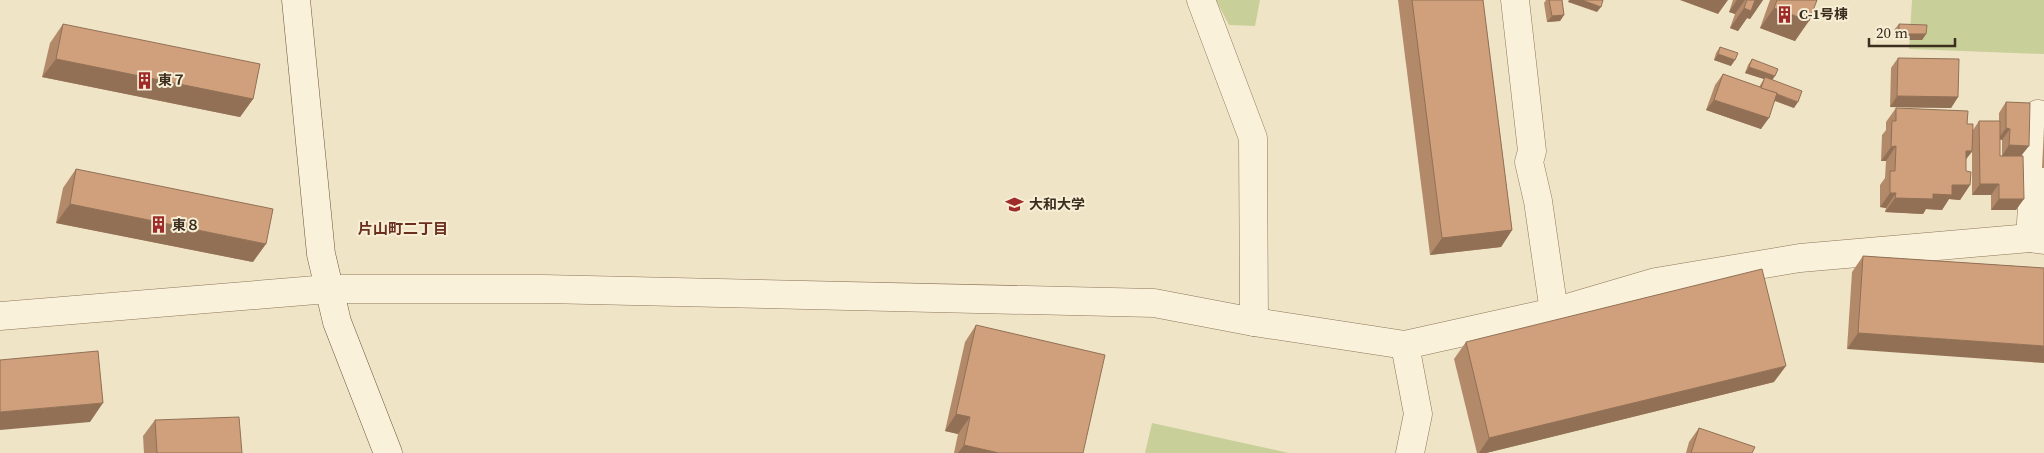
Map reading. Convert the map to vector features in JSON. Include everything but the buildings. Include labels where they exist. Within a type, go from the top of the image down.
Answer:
[{"type":"street","points":[[296,0],[321,254],[328,289],[337,322],[388,453]]},
{"type":"street","points":[[1201,0],[1253,138],[1254,322]]},
{"type":"street","points":[[1515,0],[1532,151],[1529,162],[1538,201],[1554,312]]},
{"type":"street","points":[[0,316],[328,289],[544,289],[1154,303],[1254,322],[1404,345],[1554,312],[1656,282],[1800,258],[2037,239],[2038,114],[2044,115]]},
{"type":"street","points":[[1404,345],[1418,414],[1410,453]]},
{"type":"green space","points":[[1216,0],[1260,0],[1255,26],[1229,25]]},
{"type":"green space","points":[[1912,0],[2044,0],[2044,54],[1909,49]]},
{"type":"green space","points":[[1152,423],[1289,453],[1145,453]]},
{"type":"place","name":"C-1号棟","points":[[1785,14]]},
{"type":"place","name":"東７","points":[[144,80]]},
{"type":"place","name":"大和大学","points":[[1015,204]]},
{"type":"place","name":"東８","points":[[158,225]]},
{"type":"district","name":"片山町二丁目","points":[[403,229]]}]
